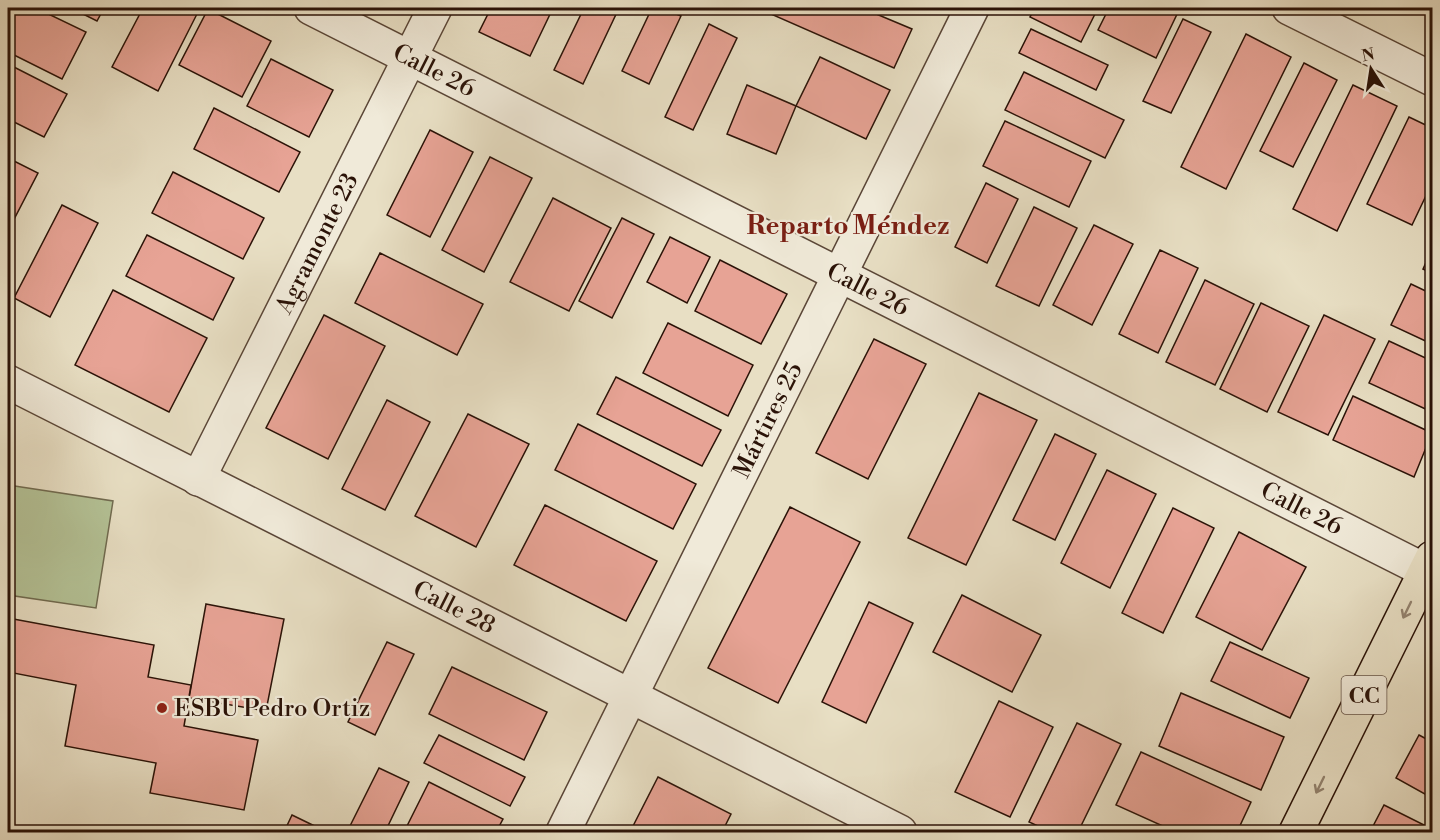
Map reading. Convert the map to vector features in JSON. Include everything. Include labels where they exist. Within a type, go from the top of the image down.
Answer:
[{"type":"main road","name":"CC","points":[[1296,832],[1429,564]]},
{"type":"street","name":"Calle 26","points":[[311,8],[840,275],[1429,564]]},
{"type":"street","name":"Agramonte 23","points":[[198,479],[435,8]]},
{"type":"street","name":"Mártires 25","points":[[563,832],[972,8]]},
{"type":"street","points":[[1289,8],[1432,79]]},
{"type":"street","name":"Calle 28","points":[[8,382],[900,832]]},
{"type":"green space","points":[[8,485],[113,501],[96,608],[8,595]]},
{"type":"building","points":[[8,8],[36,8],[86,32],[62,79],[8,52]]},
{"type":"building","points":[[71,8],[104,8],[97,21]]},
{"type":"building","points":[[143,8],[188,8],[198,12],[158,91],[112,67]]},
{"type":"building","points":[[491,8],[553,8],[530,56],[479,32]]},
{"type":"building","points":[[584,8],[619,8],[583,84],[554,70]]},
{"type":"building","points":[[652,8],[662,8],[681,16],[649,84],[622,71]]},
{"type":"building","points":[[766,8],[862,8],[912,29],[894,68],[764,11]]},
{"type":"building","points":[[1035,8],[1098,8],[1081,42],[1030,17]]},
{"type":"building","points":[[1109,8],[1180,8],[1156,58],[1098,30]]},
{"type":"building","points":[[208,9],[271,41],[242,97],[179,65]]},
{"type":"building","points":[[1183,19],[1211,32],[1171,113],[1143,101]]},
{"type":"building","points":[[709,24],[737,38],[693,130],[665,117]]},
{"type":"building","points":[[1031,29],[1108,65],[1096,90],[1019,53]]},
{"type":"building","points":[[1246,34],[1291,57],[1226,189],[1181,167]]},
{"type":"building","points":[[820,57],[890,90],[866,139],[796,106]]},
{"type":"building","points":[[271,59],[333,90],[309,137],[247,106]]},
{"type":"building","points":[[1304,63],[1337,80],[1293,167],[1260,151]]},
{"type":"building","points":[[8,64],[67,94],[44,137],[8,119]]},
{"type":"building","points":[[1024,72],[1124,120],[1105,158],[1005,110]]},
{"type":"building","points":[[747,85],[796,106],[776,154],[727,134]]},
{"type":"building","points":[[1353,85],[1397,106],[1337,231],[1293,209]]},
{"type":"building","points":[[214,108],[300,152],[279,192],[194,149]]},
{"type":"building","points":[[1409,117],[1432,128],[1432,183],[1412,225],[1367,204]]},
{"type":"building","points":[[1005,121],[1091,161],[1069,207],[983,166]]},
{"type":"building","points":[[430,130],[473,152],[430,237],[387,215]]},
{"type":"building","points":[[490,157],[532,178],[484,272],[442,250]]},
{"type":"building","points":[[8,158],[38,173],[11,225],[8,224]]},
{"type":"building","points":[[173,172],[264,218],[243,259],[152,213]]},
{"type":"building","points":[[986,183],[1018,199],[987,263],[955,247]]},
{"type":"building","points":[[553,198],[611,228],[569,311],[510,282]]},
{"type":"building","points":[[62,205],[98,223],[50,317],[14,298]]},
{"type":"building","points":[[1034,207],[1077,228],[1039,306],[996,286]]},
{"type":"building","points":[[622,218],[654,234],[612,318],[579,301]]},
{"type":"building","points":[[1094,225],[1133,244],[1092,325],[1053,305]]},
{"type":"building","points":[[147,235],[234,278],[213,320],[126,276]]},
{"type":"building","points":[[670,237],[710,257],[687,303],[647,282]]},
{"type":"building","points":[[1432,249],[1432,273],[1423,269]]},
{"type":"building","points":[[1160,250],[1198,268],[1158,353],[1119,334]]},
{"type":"building","points":[[380,253],[483,304],[457,355],[355,303]]},
{"type":"building","points":[[720,260],[787,294],[761,344],[695,311]]},
{"type":"building","points":[[1205,280],[1254,304],[1215,385],[1166,362]]},
{"type":"building","points":[[1411,284],[1432,294],[1432,344],[1391,325]]},
{"type":"building","points":[[113,290],[207,338],[169,412],[75,365]]},
{"type":"building","points":[[1261,303],[1309,326],[1267,412],[1220,389]]},
{"type":"building","points":[[324,315],[385,346],[328,459],[266,428]]},
{"type":"building","points":[[1324,315],[1375,339],[1328,435],[1278,412]]},
{"type":"building","points":[[668,323],[753,365],[728,416],[643,373]]},
{"type":"building","points":[[874,339],[926,364],[868,479],[816,453]]},
{"type":"building","points":[[1389,341],[1432,361],[1432,412],[1369,383]]},
{"type":"building","points":[[616,377],[721,430],[702,466],[597,414]]},
{"type":"building","points":[[979,393],[1037,420],[966,565],[908,538]]},
{"type":"building","points":[[1353,396],[1432,433],[1414,477],[1333,440]]},
{"type":"building","points":[[387,400],[430,422],[385,510],[342,489]]},
{"type":"building","points":[[468,414],[529,444],[476,547],[415,516]]},
{"type":"building","points":[[578,424],[696,484],[673,529],[555,470]]},
{"type":"building","points":[[1055,434],[1096,454],[1055,540],[1013,520]]},
{"type":"building","points":[[1107,470],[1156,494],[1110,588],[1061,563]]},
{"type":"building","points":[[545,505],[657,561],[626,621],[514,565]]},
{"type":"building","points":[[790,507],[860,542],[778,703],[708,668]]},
{"type":"building","points":[[1173,508],[1214,528],[1163,633],[1122,613]]},
{"type":"building","points":[[1239,532],[1306,567],[1262,650],[1196,617]]},
{"type":"building","points":[[962,595],[1041,635],[1012,692],[933,652]]},
{"type":"building","points":[[869,602],[913,623],[866,723],[822,702]]},
{"type":"building","points":[[206,604],[284,619],[266,711],[189,698]]},
{"type":"building","points":[[8,618],[154,645],[148,677],[191,685],[184,726],[258,740],[244,810],[150,793],[156,763],[65,746],[76,685],[8,672]]},
{"type":"building","points":[[387,642],[414,654],[375,735],[348,722]]},
{"type":"building","points":[[1230,642],[1309,678],[1290,718],[1211,681]]},
{"type":"building","points":[[452,667],[547,712],[524,760],[429,714]]},
{"type":"building","points":[[1181,693],[1284,737],[1261,790],[1159,746]]},
{"type":"building","points":[[999,701],[1053,727],[1010,817],[955,792]]},
{"type":"building","points":[[1077,723],[1121,744],[1078,832],[1051,832],[1029,822]]},
{"type":"building","points":[[439,735],[525,777],[510,806],[424,763]]},
{"type":"building","points":[[1419,735],[1432,742],[1432,798],[1396,778]]},
{"type":"building","points":[[1141,752],[1251,802],[1237,832],[1176,832],[1116,805]]},
{"type":"building","points":[[379,768],[409,782],[385,832],[347,832]]},
{"type":"building","points":[[658,777],[731,814],[722,832],[630,832]]},
{"type":"building","points":[[429,782],[503,819],[496,832],[404,832]]},
{"type":"building","points":[[1384,805],[1432,829],[1432,832],[1370,832]]},
{"type":"building","points":[[292,815],[327,832],[284,832]]},
{"type":"place","name":"ESBU Pedro Ortiz","points":[[162,708]]},
{"type":"district","name":"Reparto Méndez","points":[[848,225]]}]
